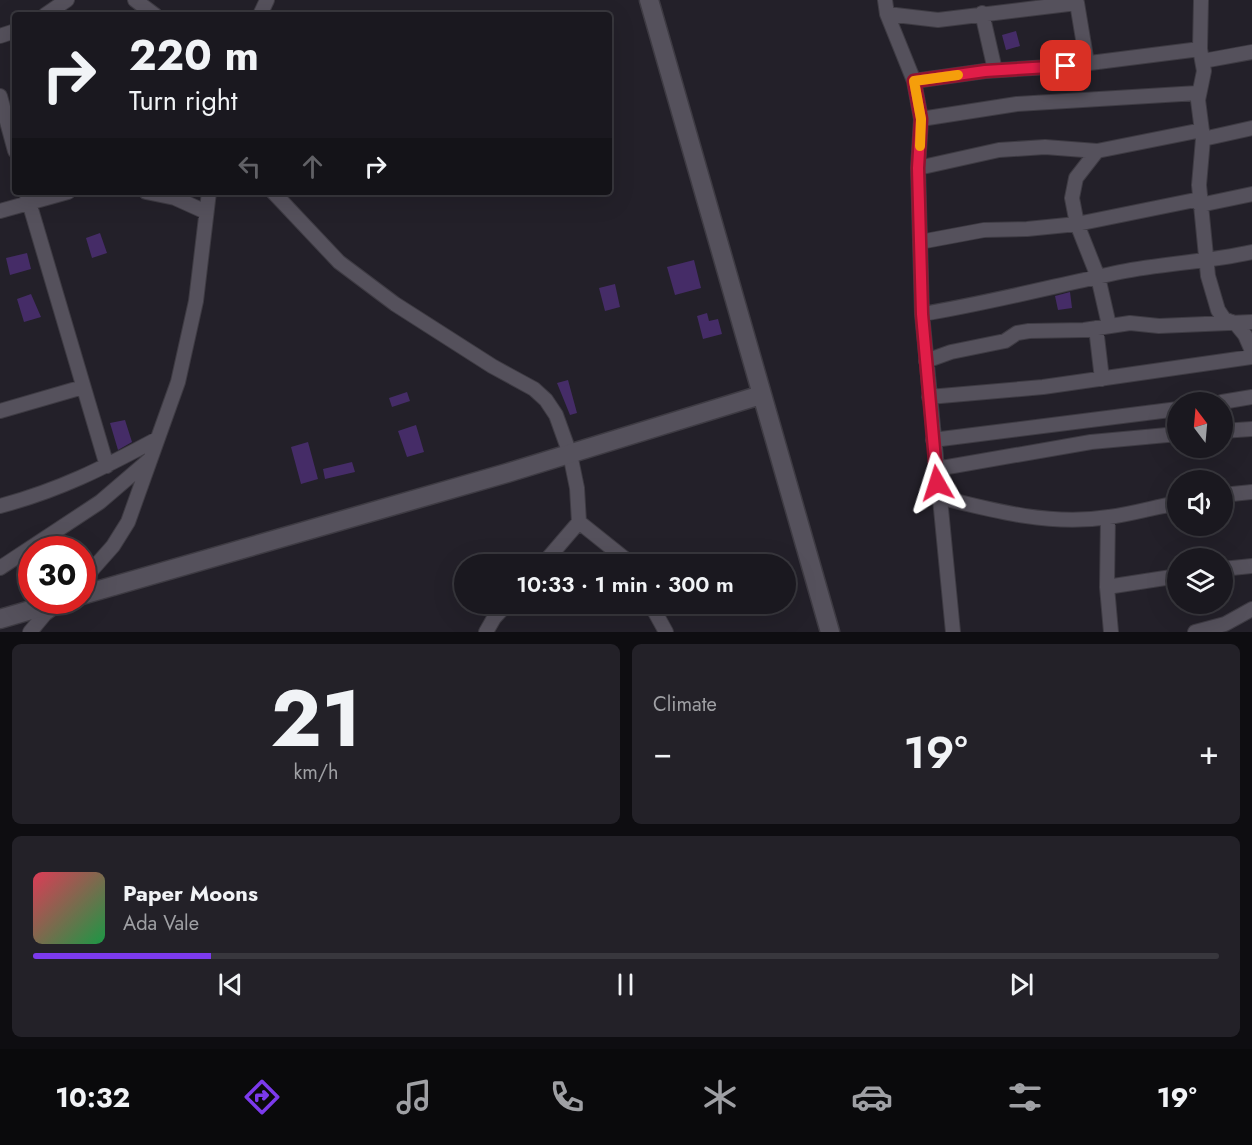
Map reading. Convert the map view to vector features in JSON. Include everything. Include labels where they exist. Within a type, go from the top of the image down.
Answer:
[{"type":"main road","points":[[649,0],[830,632]]},
{"type":"main road","points":[[96,591],[570,454],[761,395]]},
{"type":"main road","points":[[0,619],[18,614]]},
{"type":"street","points":[[49,12],[67,0]]},
{"type":"street","points":[[135,0],[151,12]]},
{"type":"street","points":[[968,0],[978,13],[995,70]]},
{"type":"street","points":[[1201,0],[1204,71],[1198,93],[1203,135],[1199,180],[1206,261],[1218,310],[1224,319],[1236,324],[1245,335],[1252,351]]},
{"type":"street","points":[[886,7],[930,20],[1058,2],[1077,3],[1087,63]]},
{"type":"street","points":[[886,7],[914,81],[921,119],[918,168],[922,314],[953,632]]},
{"type":"street","points":[[914,81],[995,70],[1252,52]]},
{"type":"street","points":[[921,119],[1017,104],[1198,93]]},
{"type":"street","points":[[0,96],[4,125],[12,144]]},
{"type":"street","points":[[918,168],[1011,148],[1045,147],[1097,151],[1252,128]]},
{"type":"street","points":[[1097,151],[1082,167],[1072,188],[1077,224],[1098,278],[1103,326],[1102,379]]},
{"type":"street","points":[[0,211],[28,197],[44,195]]},
{"type":"street","points":[[160,195],[175,198],[206,212]]},
{"type":"street","points":[[96,565],[113,546],[128,522],[181,371],[196,301],[208,195]]},
{"type":"street","points":[[276,195],[339,262],[395,304],[492,366],[534,389],[546,400],[556,415],[570,454],[577,488],[579,522],[552,554]]},
{"type":"street","points":[[920,242],[984,230],[1028,229],[1077,224],[1252,195]]},
{"type":"street","points":[[28,197],[107,466]]},
{"type":"street","points":[[922,314],[984,303],[1121,272],[1206,261],[1252,252]]},
{"type":"street","points":[[926,361],[951,352],[1005,341],[1017,333],[1103,326],[1252,322]]},
{"type":"street","points":[[929,397],[1102,379],[1252,357]]},
{"type":"street","points":[[0,410],[83,387]]},
{"type":"street","points":[[1233,400],[1252,397]]},
{"type":"street","points":[[933,440],[1167,410]]},
{"type":"street","points":[[1233,430],[1252,429]]},
{"type":"street","points":[[936,469],[1091,442],[1167,435]]},
{"type":"street","points":[[0,506],[41,495],[107,466],[157,439]]},
{"type":"street","points":[[0,568],[100,502],[150,459]]},
{"type":"street","points":[[1233,494],[1252,492]]},
{"type":"street","points":[[939,497],[992,510],[1069,520],[1108,517],[1167,504]]},
{"type":"street","points":[[1108,517],[1107,587],[1110,632]]},
{"type":"street","points":[[579,522],[619,554]]},
{"type":"street","points":[[1233,568],[1252,566]]},
{"type":"street","points":[[1107,587],[1167,578]]},
{"type":"street","points":[[1195,632],[1225,624],[1252,609]]},
{"type":"street","points":[[30,632],[45,614]]},
{"type":"street","points":[[486,632],[500,614]]},
{"type":"street","points":[[656,614],[666,632]]},
{"type":"building","points":[[1016,31],[1020,46],[1006,50],[1002,35]]},
{"type":"building","points":[[100,233],[107,253],[92,258],[86,238]]},
{"type":"building","points":[[27,253],[31,269],[10,275],[6,258]]},
{"type":"building","points":[[694,260],[701,288],[675,295],[667,267]]},
{"type":"building","points":[[615,284],[620,307],[605,311],[599,288]]},
{"type":"building","points":[[1070,292],[1072,308],[1058,310],[1055,296]]},
{"type":"building","points":[[31,294],[41,317],[24,322],[17,299]]},
{"type":"building","points":[[707,313],[709,321],[718,319],[722,334],[703,339],[697,316]]},
{"type":"building","points":[[568,380],[577,413],[570,415],[557,383]]},
{"type":"building","points":[[407,392],[410,401],[392,407],[389,398]]},
{"type":"building","points":[[125,420],[132,442],[118,450],[110,423]]},
{"type":"building","points":[[416,425],[424,452],[407,457],[398,431]]},
{"type":"building","points":[[308,442],[318,479],[301,484],[291,447]]},
{"type":"building","points":[[352,462],[355,472],[325,479],[323,469]]},
{"type":"slow traffic","points":[[920,146],[921,119],[914,81],[958,75]]},
{"type":"route","points":[[937,483],[922,314],[918,168],[921,119],[914,81],[985,71],[1066,66]]}]
